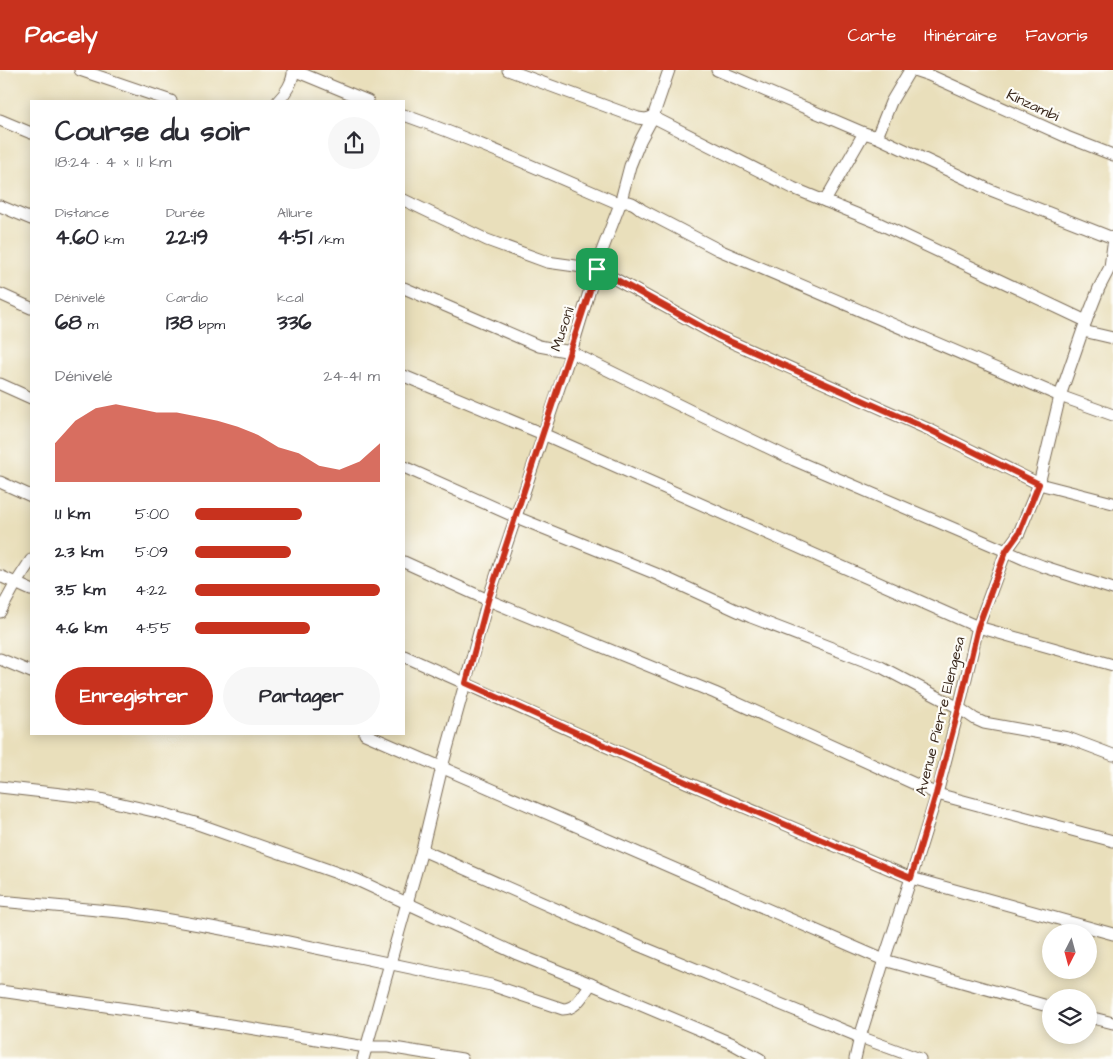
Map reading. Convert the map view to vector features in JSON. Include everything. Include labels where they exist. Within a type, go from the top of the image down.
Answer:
[{"type":"street","points":[[80,70],[168,100]]},
{"type":"street","points":[[279,100],[292,78],[292,70],[366,100]]},
{"type":"street","points":[[508,70],[638,118],[653,117],[793,188],[876,222],[1084,326],[1113,338]]},
{"type":"street","name":"Musoni","points":[[363,1059],[422,850],[442,767],[488,600],[571,352],[600,256],[620,204],[630,166],[653,117],[668,70]]},
{"type":"street","points":[[717,70],[864,133],[878,137],[988,189],[1113,238]]},
{"type":"street","points":[[878,137],[891,102],[912,70]]},
{"type":"street","name":"Kinzambi","points":[[912,70],[929,74],[1067,137],[1113,155]]},
{"type":"street","points":[[405,115],[514,158],[620,204],[630,202],[719,250],[1060,396],[1113,415]]},
{"type":"street","points":[[0,120],[30,133]]},
{"type":"street","points":[[825,201],[864,133]]},
{"type":"street","points":[[405,200],[487,240],[547,262],[597,269],[720,337],[930,430],[1039,484],[1113,503]]},
{"type":"street","points":[[0,206],[30,219]]},
{"type":"street","name":"Avenue Pierre Elengesa","points":[[855,1059],[936,794],[978,627],[1006,551],[1019,533],[1039,484],[1060,396],[1084,326],[1108,272],[1113,251]]},
{"type":"street","points":[[405,288],[539,346],[571,352],[794,460],[1024,559],[1113,588]]},
{"type":"street","points":[[0,294],[30,308]]},
{"type":"street","points":[[405,376],[543,434],[978,627],[1113,666]]},
{"type":"street","points":[[0,384],[30,398]]},
{"type":"street","points":[[405,467],[516,517],[659,575],[751,617],[881,667],[984,723],[1068,738],[1113,755]]},
{"type":"street","points":[[0,482],[30,496]]},
{"type":"street","points":[[0,612],[30,562]]},
{"type":"street","points":[[405,562],[488,600],[715,693],[936,794],[1113,841]]},
{"type":"street","points":[[0,576],[30,590]]},
{"type":"street","points":[[405,656],[688,783],[911,878],[1113,934]]},
{"type":"street","points":[[0,659],[30,672]]},
{"type":"street","points":[[367,735],[884,960],[1042,1004]]},
{"type":"street","points":[[0,787],[96,798],[170,815],[357,880],[517,954],[731,1043],[760,1059]]},
{"type":"street","points":[[422,850],[640,946],[860,1038],[920,1059]]},
{"type":"street","points":[[0,901],[130,913],[274,939],[491,985],[563,1009],[569,1009],[575,1005],[591,984]]},
{"type":"street","points":[[0,991],[366,1047],[388,1047],[462,1059]]},
{"type":"street","points":[[1097,1019],[1113,1023]]},
{"type":"route","points":[[597,269],[720,337],[930,430],[1039,484],[1019,533],[1006,551],[978,627],[959,708],[911,878],[688,783],[466,683],[488,600],[597,269]]}]
